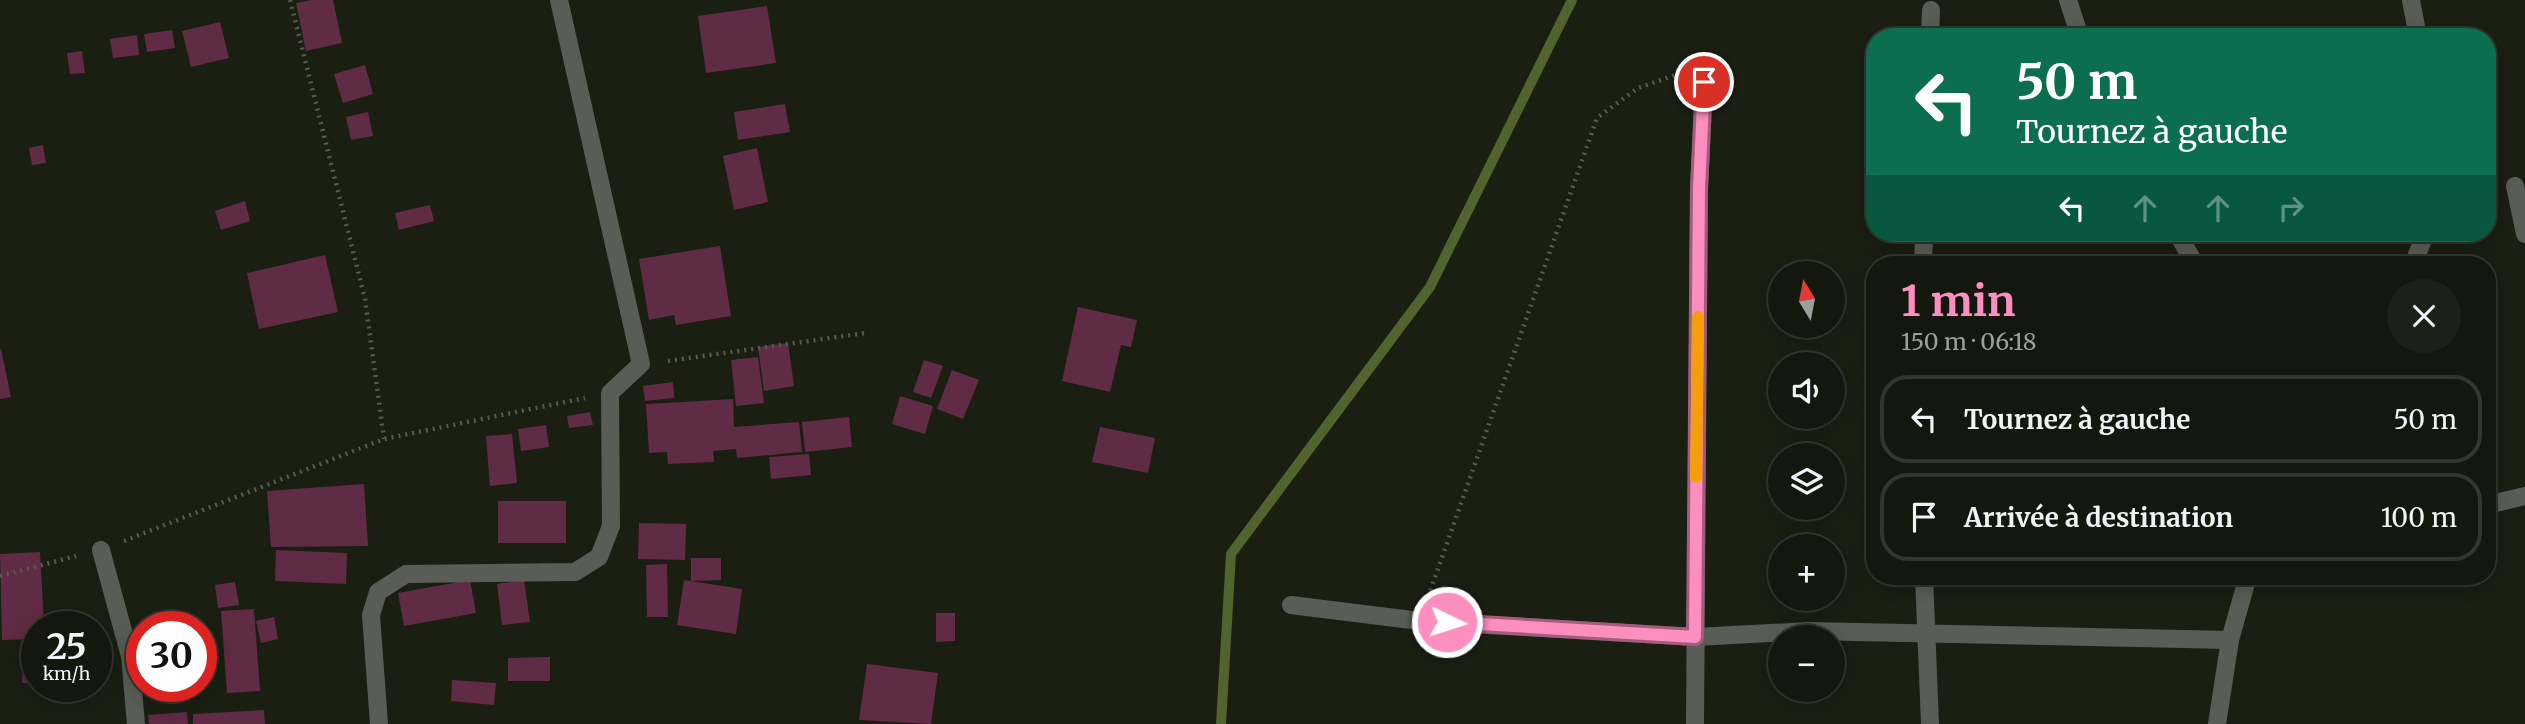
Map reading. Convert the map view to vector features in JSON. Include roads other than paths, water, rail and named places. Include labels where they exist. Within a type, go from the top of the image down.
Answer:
[{"type":"street","points":[[379,724],[371,615],[377,592],[406,574],[575,572],[599,557],[611,526],[610,393],[641,364],[559,0]]},
{"type":"street","points":[[2068,0],[2077,28]]},
{"type":"street","points":[[2411,0],[2416,28]]},
{"type":"street","points":[[1930,28],[1931,10]]},
{"type":"street","points":[[1695,724],[1699,189],[1704,82]]},
{"type":"street","points":[[2515,186],[2525,234]]},
{"type":"street","points":[[2496,503],[2525,496]]},
{"type":"street","points":[[101,550],[130,656],[136,724]]},
{"type":"street","points":[[1924,585],[1930,724]]},
{"type":"street","points":[[2217,724],[2230,640],[2245,585]]},
{"type":"street","points":[[1291,605],[1420,621],[1695,637],[1810,631],[2230,640]]},
{"type":"waterway","points":[[1221,724],[1231,554],[1430,287],[1572,0]]}]
